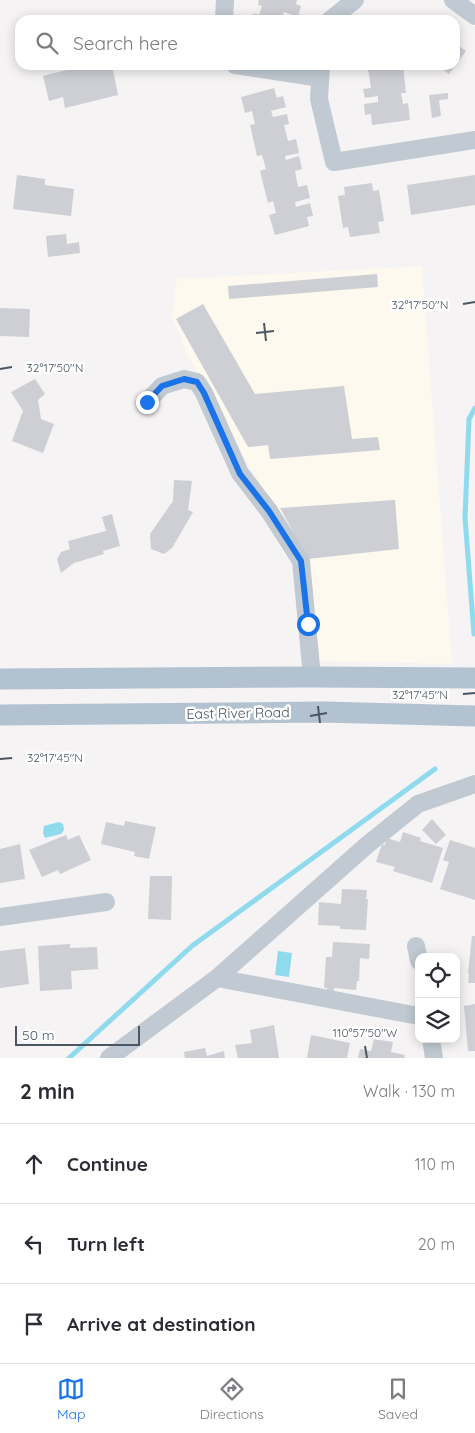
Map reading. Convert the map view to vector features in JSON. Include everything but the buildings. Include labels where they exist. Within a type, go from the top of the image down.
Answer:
[{"type":"main road","points":[[0,679],[475,678]]},
{"type":"main road","name":"East River Road","points":[[0,715],[324,712],[475,716]]},
{"type":"street","points":[[224,15],[225,0]]},
{"type":"street","points":[[336,15],[355,0]]},
{"type":"street","points":[[453,0],[475,16]]},
{"type":"street","points":[[306,70],[320,71],[319,99],[334,162],[475,140]]},
{"type":"street","points":[[147,402],[162,386],[184,379],[197,382],[204,393],[240,474],[269,511],[301,561],[312,677]]},
{"type":"street","points":[[109,1058],[217,978],[367,845],[418,804],[475,784]]},
{"type":"street","points":[[0,917],[106,902]]},
{"type":"street","points":[[217,978],[415,1015]]},
{"type":"street","points":[[432,1043],[434,1058]]},
{"type":"shaded area","points":[[422,266],[452,664],[318,661],[305,559],[241,452],[185,349],[172,316],[177,279]]},
{"type":"water","points":[[59,822],[63,824],[64,830],[61,834],[45,838],[43,833],[44,826]]},
{"type":"water","points":[[278,951],[292,953],[289,977],[275,975]]},
{"type":"waterway","points":[[474,634],[465,518],[469,419],[475,408]]},
{"type":"waterway","points":[[69,1058],[192,946],[435,769]]},
{"type":"route","points":[[147,402],[162,386],[184,379],[197,382],[204,393],[240,474],[269,511],[301,561],[308,624]]}]
